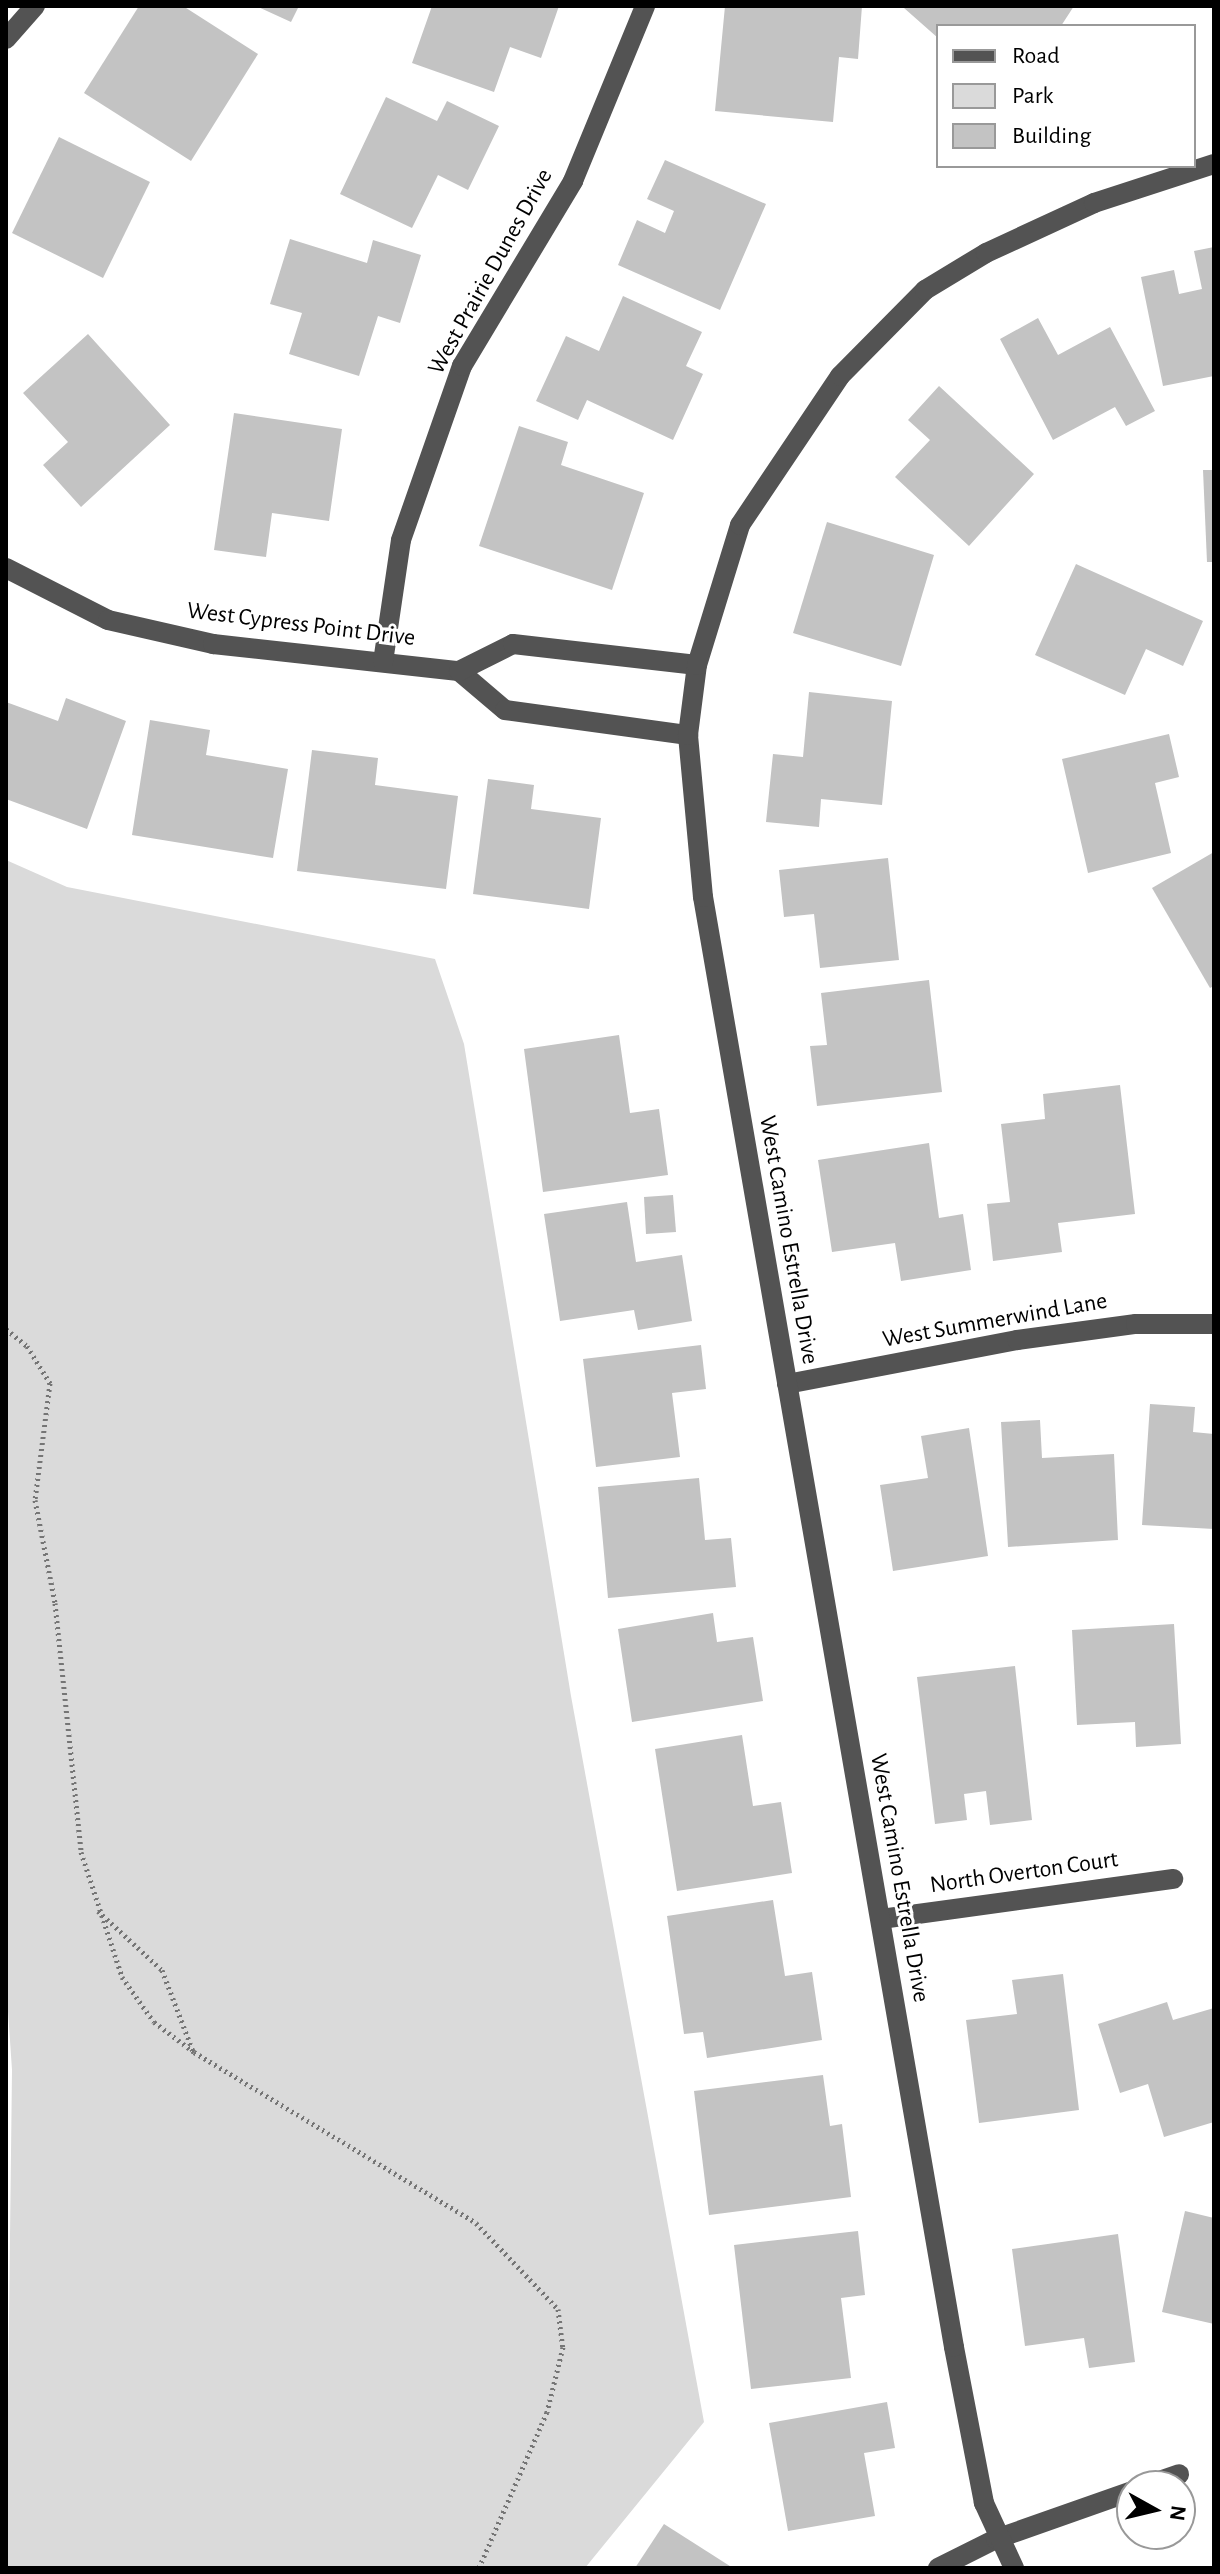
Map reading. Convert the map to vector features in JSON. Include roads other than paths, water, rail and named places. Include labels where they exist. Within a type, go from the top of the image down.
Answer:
[{"type":"street","points":[[6,39],[35,6]]},
{"type":"street","name":"West Prairie Dunes Drive","points":[[383,662],[401,540],[462,366],[573,181],[645,6]]},
{"type":"street","name":"West Camino Estrella Drive","points":[[1014,2568],[996,2539],[954,2347],[703,897],[688,735],[697,665],[740,525],[840,376],[925,290],[1094,203],[1214,164]]},
{"type":"street","name":"West Cypress Point Drive","points":[[6,568],[108,620],[213,644],[459,671]]},
{"type":"street","points":[[688,735],[505,710],[459,671],[513,644],[697,665]]},
{"type":"street","name":"West Summerwind Lane","points":[[787,1384],[1017,1340],[1136,1324],[1214,1324]]},
{"type":"street","name":"North Overton Court","points":[[881,1919],[1173,1879]]},
{"type":"street","points":[[938,2568],[996,2539],[1116,2497]]}]
